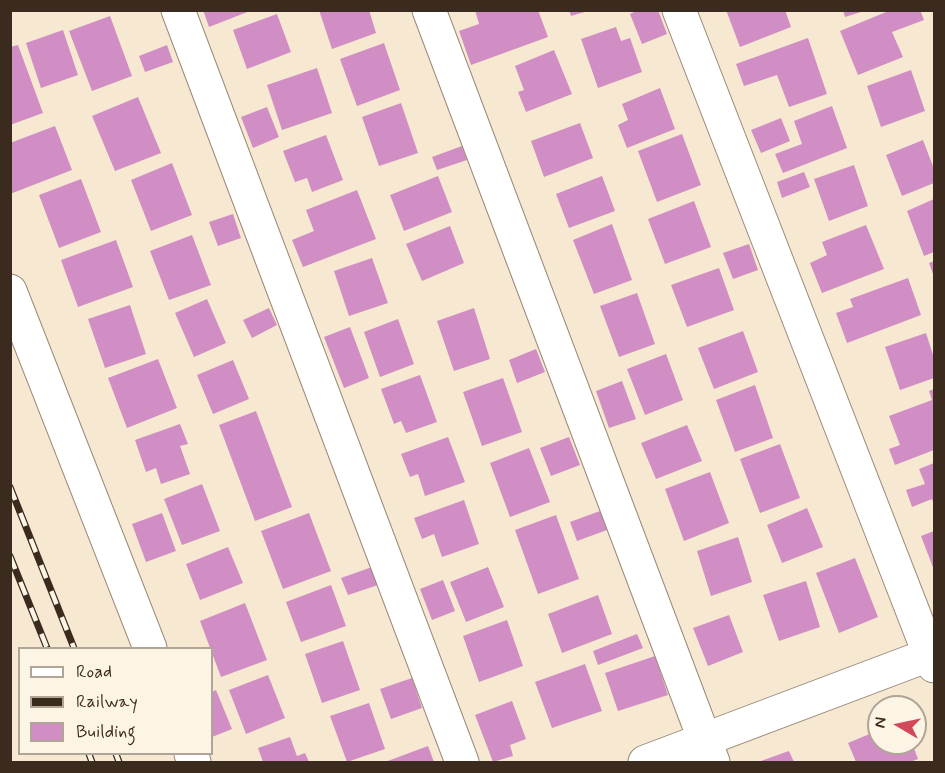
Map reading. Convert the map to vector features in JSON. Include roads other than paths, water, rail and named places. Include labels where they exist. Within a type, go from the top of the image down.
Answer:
[{"type":"street","points":[[178,10],[462,762]]},
{"type":"street","points":[[429,10],[709,751]]},
{"type":"street","points":[[645,762],[709,751],[933,658],[680,10]]},
{"type":"street","points":[[10,291],[150,647]]},
{"type":"railway","points":[[10,487],[74,647]]},
{"type":"railway","points":[[10,556],[47,647]]},
{"type":"railway","points":[[89,755],[92,762]]},
{"type":"railway","points":[[116,755],[119,762]]}]
